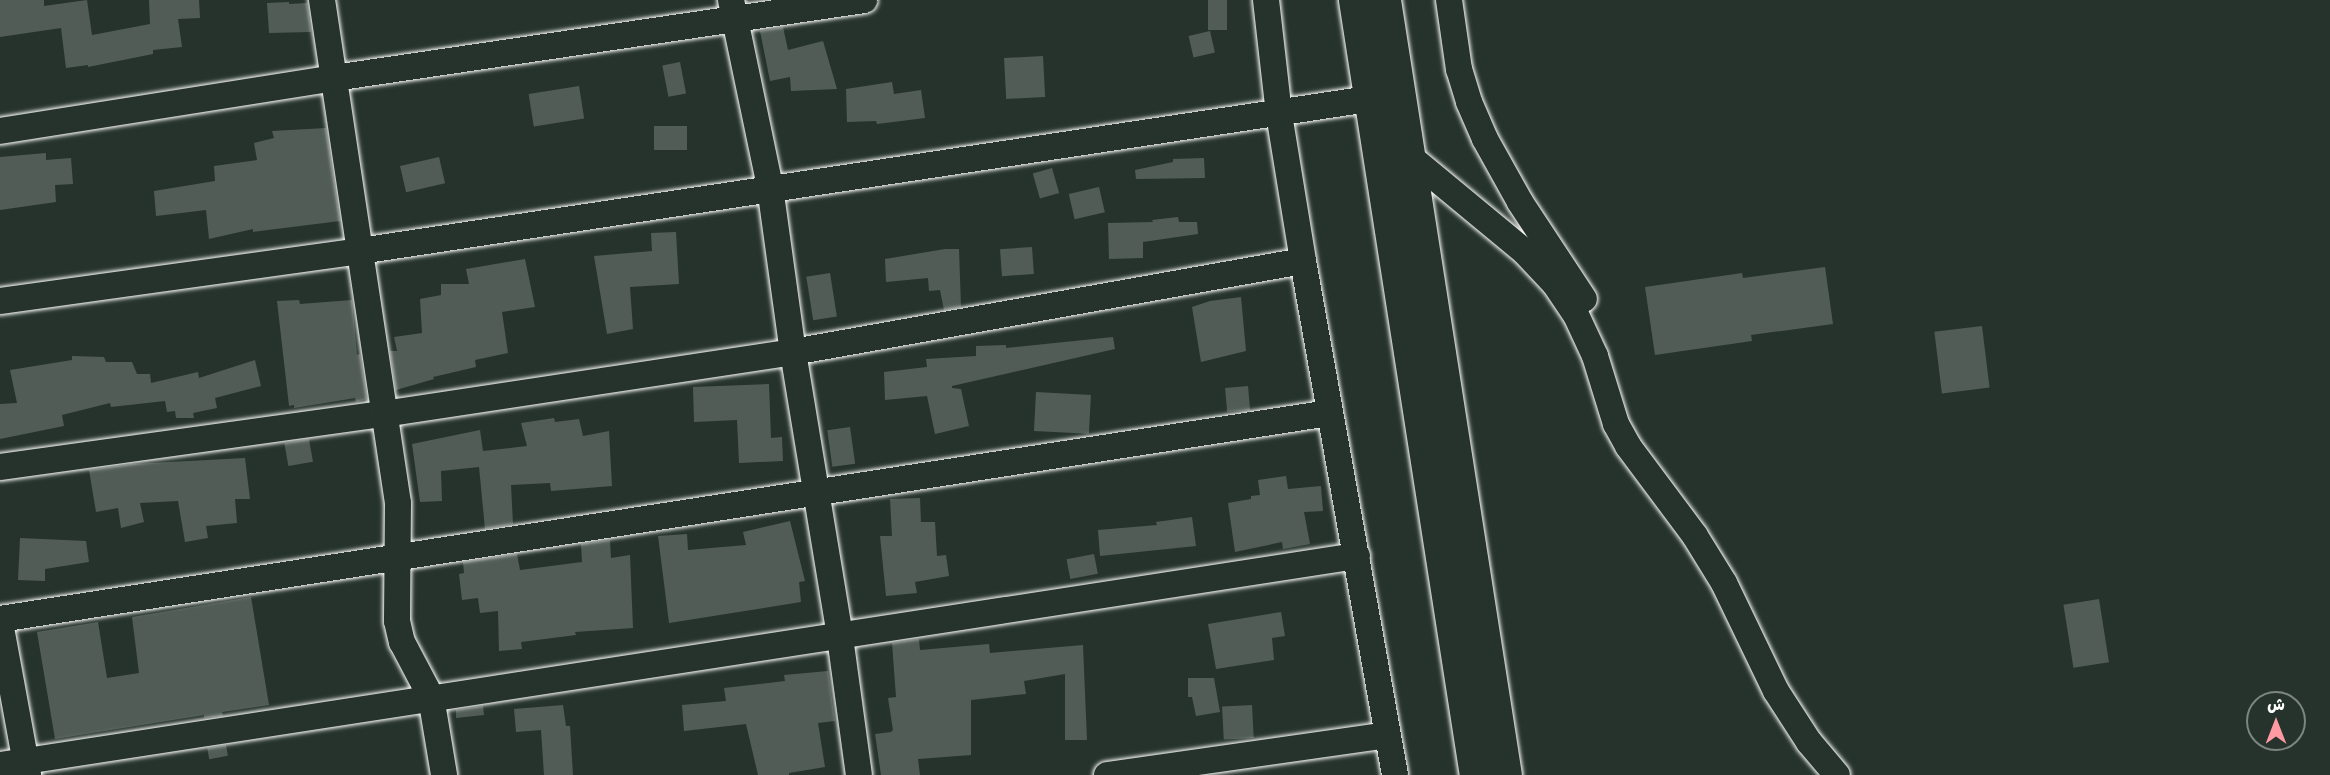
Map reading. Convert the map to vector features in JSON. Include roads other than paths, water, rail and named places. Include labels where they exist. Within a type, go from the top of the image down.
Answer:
[{"type":"highway","points":[[1354,0],[1385,97],[1409,156],[1505,775]]},
{"type":"highway","points":[[1384,0],[1385,97],[1476,775]]},
{"type":"street","points":[[322,0],[398,503],[397,621],[402,642],[431,697],[444,775]]},
{"type":"street","points":[[0,131],[334,78],[733,10],[864,0]]},
{"type":"street","points":[[1266,0],[1279,114],[1303,261],[1329,413],[1358,556],[1395,775]]},
{"type":"street","points":[[1449,0],[1460,69],[1469,102],[1485,139],[1520,202],[1580,292],[1594,327],[1595,356]]},
{"type":"street","points":[[733,10],[770,188],[793,352],[840,637],[859,775]]},
{"type":"street","points":[[0,301],[360,251],[1385,97]]},
{"type":"street","points":[[1409,156],[1525,252],[1555,284],[1576,315],[1595,356],[1608,402],[1624,439],[1695,536],[1724,583],[1776,691],[1809,742],[1837,775]]},
{"type":"street","points":[[0,467],[384,414],[793,352],[1303,261]]},
{"type":"street","points":[[27,768],[0,621],[1329,413]]},
{"type":"street","points":[[0,765],[27,768],[431,697],[840,637],[1358,556]]},
{"type":"street","points":[[1107,775],[1191,769],[1387,735]]}]
